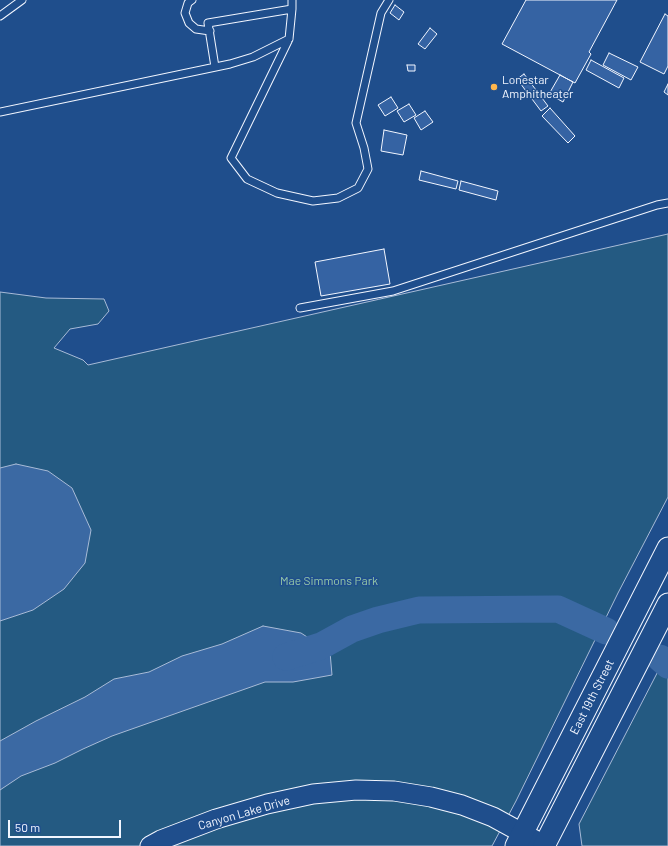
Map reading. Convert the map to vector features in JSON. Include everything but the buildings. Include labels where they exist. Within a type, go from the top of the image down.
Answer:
[{"type":"main road","name":"East 19th Street","points":[[520,839],[668,548]]},
{"type":"main road","points":[[545,846],[668,604]]},
{"type":"street","name":"Canyon Lake Drive","points":[[150,846],[161,840],[216,819],[267,804],[314,794],[356,790],[394,792],[431,797],[462,805],[493,817],[520,839],[545,846]]},
{"type":"lane","points":[[0,16],[22,0]]},
{"type":"lane","points":[[192,0],[188,3],[185,13],[189,23],[196,29],[210,31]]},
{"type":"lane","points":[[292,0],[289,39],[232,158],[247,179],[277,193],[313,201],[338,198],[358,188],[368,169],[364,148],[356,123],[381,14],[390,0]]},
{"type":"lane","points":[[215,67],[208,22],[292,9]]},
{"type":"lane","points":[[0,112],[215,67],[253,57],[289,39]]},
{"type":"lane","points":[[300,308],[393,292],[668,203]]},
{"type":"green space","name":"Mae Simmons Park","points":[[668,234],[668,497],[618,593],[516,801],[492,846],[0,846],[0,292],[46,298],[104,299],[109,311],[98,324],[70,329],[54,348],[83,360],[88,365]]},
{"type":"green space","points":[[668,652],[668,846],[582,846],[579,824]]},
{"type":"shaded area","points":[[16,464],[48,471],[72,488],[91,530],[85,563],[64,589],[33,610],[0,621],[0,468]]},
{"type":"shaded area","points":[[263,626],[301,633],[330,652],[332,675],[293,682],[265,682],[112,736],[55,763],[21,776],[0,790],[0,741],[36,721],[85,697],[114,679],[149,672],[182,656],[222,644]]},
{"type":"waterway","points":[[286,657],[321,646],[352,629],[378,620],[419,610],[558,609],[606,631]]},
{"type":"waterway","points":[[660,658],[668,665]]},
{"type":"place","name":"Lonestar Amphitheater","points":[[494,87]]}]
